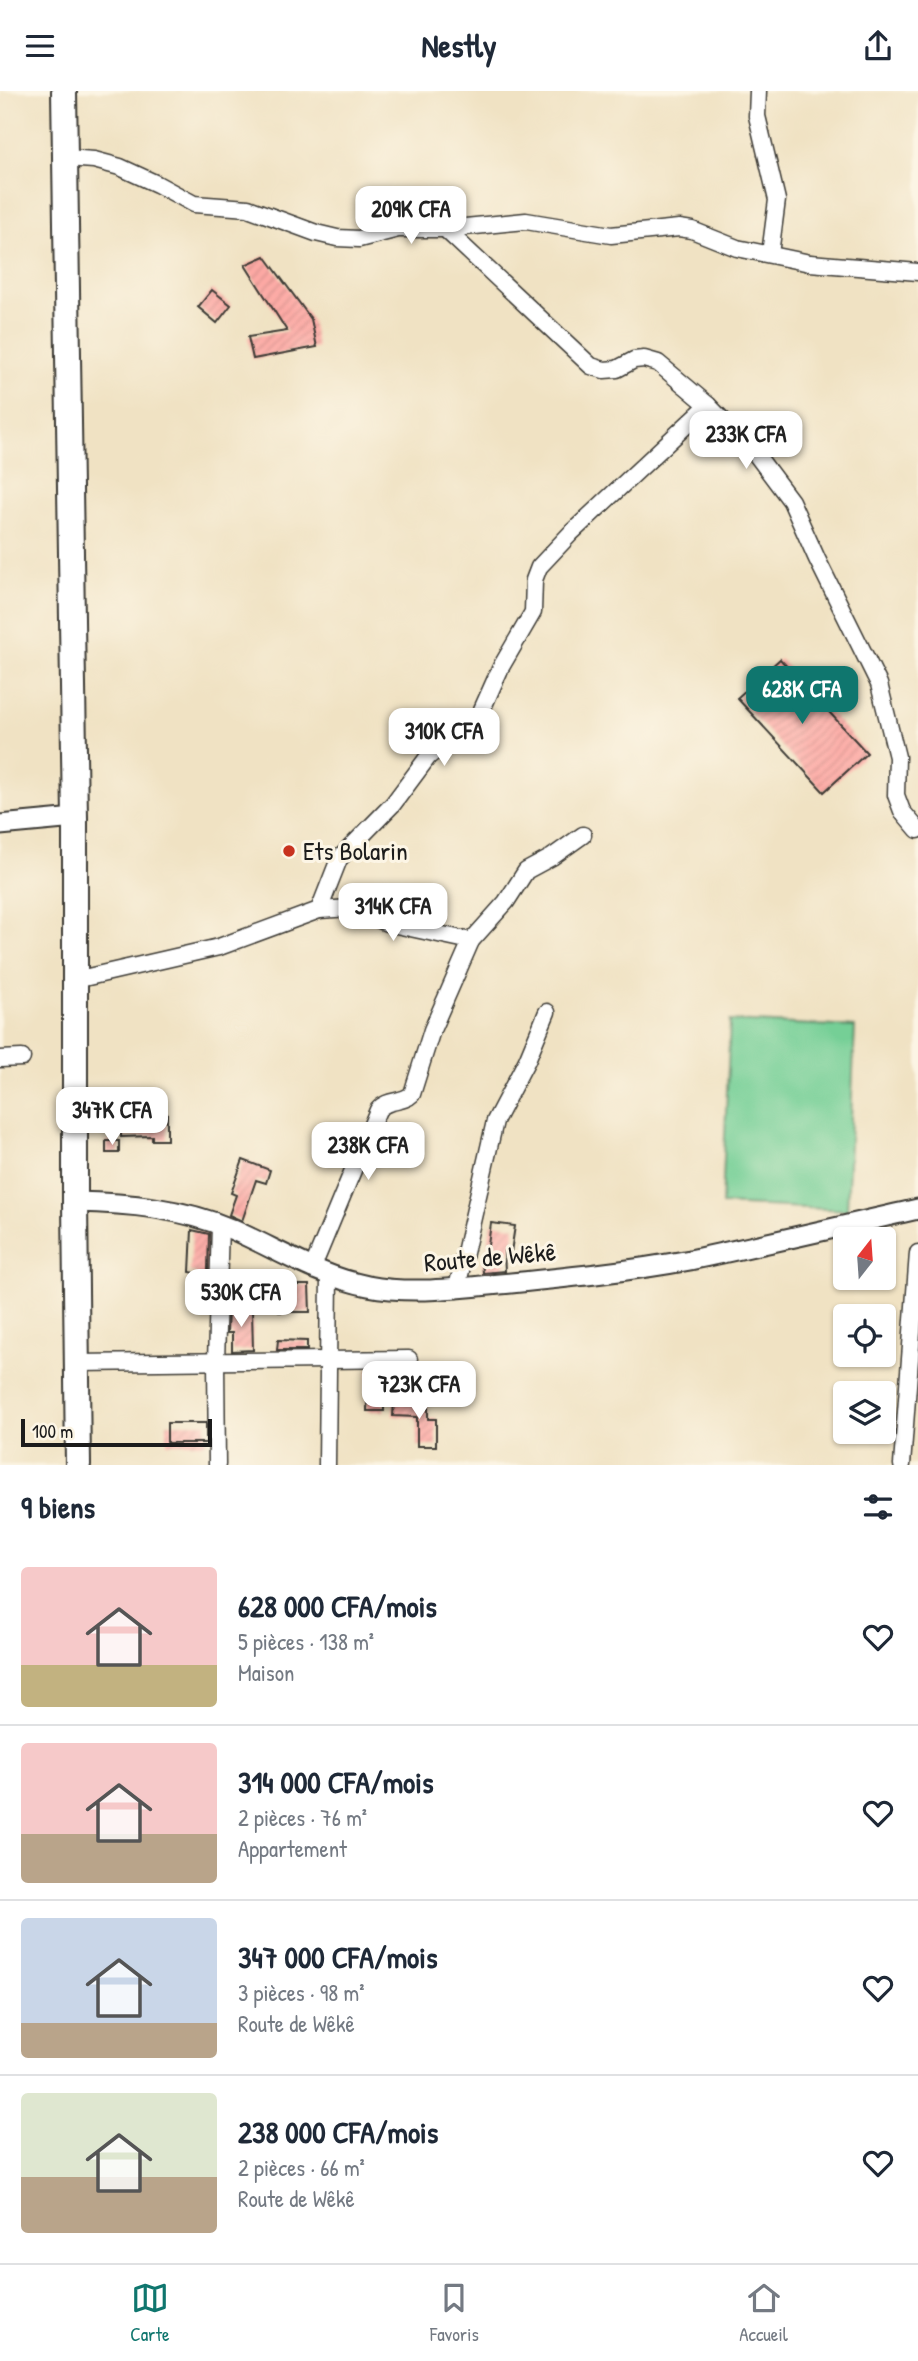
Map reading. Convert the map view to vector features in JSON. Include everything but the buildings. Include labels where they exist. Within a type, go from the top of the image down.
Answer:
[{"type":"highway","points":[[64,91],[75,818],[78,1465]]},
{"type":"street","points":[[758,91],[757,116],[777,199],[770,254]]},
{"type":"street","points":[[66,158],[94,160],[120,167],[194,204],[248,208],[337,238],[359,239],[417,227],[445,229],[526,221],[611,235],[680,228],[737,248],[810,263],[918,272]]},
{"type":"street","points":[[445,229],[592,366],[604,370],[617,369],[634,360],[644,359],[657,363],[708,405],[755,453],[791,501],[879,684],[897,757],[896,795],[902,811],[918,830]]},
{"type":"street","points":[[319,910],[339,859],[393,804],[428,757],[480,714],[501,667],[533,612],[534,580],[539,567],[571,533],[708,405]]},
{"type":"street","points":[[0,825],[75,818]]},
{"type":"street","points":[[327,1465],[328,1360],[320,1272],[378,1109],[384,1103],[407,1099],[412,1094],[432,1030],[471,941],[506,902],[526,871],[583,835]]},
{"type":"street","points":[[75,980],[219,947],[319,910],[351,908],[387,923],[471,941]]},
{"type":"street","points":[[457,1288],[495,1121],[527,1060],[548,1012]]},
{"type":"street","points":[[0,1059],[22,1058]]},
{"type":"street","name":"Route de Wêkê","points":[[75,1202],[151,1207],[205,1219],[320,1272],[369,1286],[399,1290],[457,1288],[594,1275],[689,1260],[918,1209]]},
{"type":"street","points":[[217,1465],[216,1361],[220,1225]]},
{"type":"street","points":[[902,1465],[918,1253]]},
{"type":"street","points":[[77,1363],[410,1359]]},
{"type":"green space","points":[[730,1021],[855,1027],[847,1210],[722,1204]]},
{"type":"place","name":"Ets Bolarin","points":[[289,851]]}]
